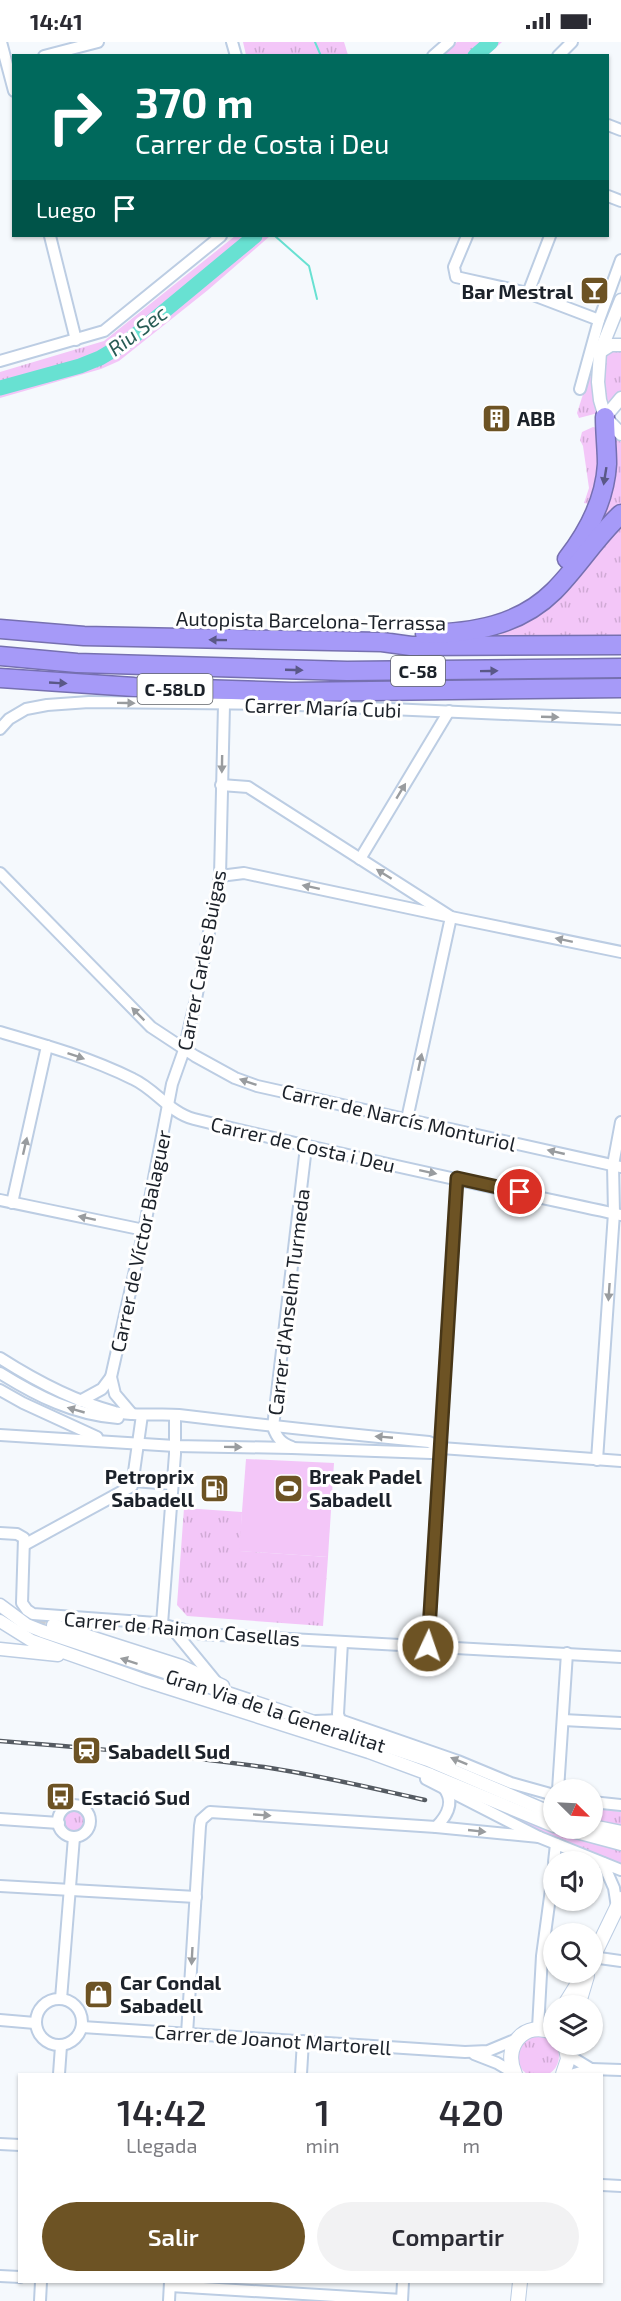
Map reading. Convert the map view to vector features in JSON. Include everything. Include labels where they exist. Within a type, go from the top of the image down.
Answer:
[{"type":"highway","points":[[482,628],[503,618],[535,595],[558,572],[585,533],[597,507],[605,478],[607,465],[605,417]]},
{"type":"highway","points":[[382,642],[413,635],[446,634],[482,628],[516,618],[554,592],[621,514]]},
{"type":"highway","name":"Autopista Barcelona-Terrassa","points":[[0,629],[84,636],[382,642],[411,646],[621,645]]},
{"type":"highway","name":"C-58","points":[[0,656],[77,663],[346,671],[621,669]]},
{"type":"highway","points":[[77,663],[351,691]]},
{"type":"highway","name":"C-58LD","points":[[0,679],[208,690],[621,688]]},
{"type":"main road","points":[[603,1938],[618,1908]]},
{"type":"main road","points":[[515,2073],[511,2055],[517,2039],[526,2032],[543,2030]]},
{"type":"main road","points":[[562,2073],[567,2064],[566,2055]]},
{"type":"main road","points":[[518,2301],[520,2283]]},
{"type":"street","points":[[1,42],[12,84]]},
{"type":"street","points":[[52,54],[98,42]]},
{"type":"street","points":[[435,54],[448,42]]},
{"type":"street","points":[[560,54],[573,42]]},
{"type":"street","points":[[50,237],[76,340]]},
{"type":"street","points":[[0,361],[104,331],[220,237]]},
{"type":"street","points":[[467,237],[454,273],[460,279],[528,293],[599,320]]},
{"type":"street","points":[[528,293],[550,237]]},
{"type":"street","points":[[580,388],[599,320],[621,260]]},
{"type":"street","points":[[621,300],[600,352],[598,382],[605,417],[621,434]]},
{"type":"street","points":[[600,352],[611,345],[621,345]]},
{"type":"street","points":[[605,417],[621,398]]},
{"type":"street","name":"Carrer María Cubi","points":[[0,729],[9,719],[26,709],[89,702],[275,704],[347,709],[621,719]]},
{"type":"street","name":"Carrer Carles Buigas","points":[[169,1105],[172,1084],[184,1050],[203,967],[220,876],[224,705]]},
{"type":"street","points":[[360,859],[449,711]]},
{"type":"street","points":[[221,785],[248,787],[450,916]]},
{"type":"street","name":"Carrer de Narcís Monturiol","points":[[0,873],[151,1027],[184,1050],[235,1078],[257,1086],[617,1166]]},
{"type":"street","points":[[220,876],[244,873],[621,952]]},
{"type":"street","points":[[407,1119],[450,916]]},
{"type":"street","name":"Carrer de Costa i Deu","points":[[0,1032],[91,1061],[136,1080],[169,1105],[193,1119],[306,1147],[617,1214]]},
{"type":"street","points":[[12,1203],[47,1046]]},
{"type":"street","name":"Carrer de Víctor Balaguer","points":[[80,1401],[102,1389],[111,1377],[169,1105]]},
{"type":"street","points":[[597,1460],[617,1214],[617,1166],[621,1122]]},
{"type":"street","name":"Carrer d'Anselm Turmeda","points":[[292,1448],[282,1443],[273,1427],[306,1147]]},
{"type":"street","points":[[428,1646],[457,1178]]},
{"type":"street","points":[[0,1200],[144,1230]]},
{"type":"street","points":[[0,1358],[33,1379],[80,1401],[114,1412],[175,1415],[429,1442],[441,1448],[621,1461]]},
{"type":"street","points":[[0,1373],[30,1391],[73,1411],[125,1418],[137,1414]]},
{"type":"street","name":"Carrer de Víctor Balaguer","points":[[111,1377],[115,1394],[137,1414]]},
{"type":"street","points":[[0,1390],[23,1403],[108,1441]]},
{"type":"street","points":[[0,1533],[21,1535],[24,1538],[24,1545],[132,1486],[138,1443],[137,1414]]},
{"type":"street","points":[[175,1415],[166,1626],[218,1683]]},
{"type":"street","points":[[0,1436],[175,1446],[431,1453],[441,1448]]},
{"type":"street","points":[[134,1481],[171,1484]]},
{"type":"street","name":"Carrer de Raimon Casellas","points":[[24,1545],[22,1603],[30,1612],[166,1626],[201,1634],[621,1657]]},
{"type":"street","name":"Gran Via de la Generalitat","points":[[0,1605],[27,1625],[42,1631],[428,1760],[543,1809]]},
{"type":"street","name":"Gran Via de la Generalitat","points":[[0,1621],[32,1641],[431,1774],[543,1821]]},
{"type":"street","points":[[53,1625],[181,1666],[265,1706]]},
{"type":"street","points":[[340,1720],[338,1714],[342,1641]]},
{"type":"street","points":[[0,1649],[83,1659]]},
{"type":"street","points":[[559,1779],[567,1653]]},
{"type":"street","points":[[312,1721],[340,1720],[458,1761],[511,1783],[543,1792]]},
{"type":"street","points":[[563,1720],[621,1724]]},
{"type":"street","points":[[332,1740],[443,1787],[539,1837],[573,1851]]},
{"type":"street","points":[[436,1827],[446,1816],[450,1804],[448,1793],[443,1787]]},
{"type":"street","points":[[603,1803],[621,1805]]},
{"type":"street","points":[[78,1806],[86,1810],[89,1815],[89,1826],[82,1835],[74,1837],[64,1833],[59,1823],[60,1814],[68,1807],[78,1806]]},
{"type":"street","points":[[187,2034],[200,1826],[205,1816],[215,1812],[436,1827],[539,1837]]},
{"type":"street","points":[[0,1819],[59,1823]]},
{"type":"street","points":[[603,1828],[621,1832]]},
{"type":"street","points":[[61,1999],[74,1837]]},
{"type":"street","points":[[602,1839],[621,1844]]},
{"type":"street","points":[[555,1851],[556,1844]]},
{"type":"street","points":[[603,1863],[621,1870]]},
{"type":"street","points":[[603,1863],[614,1888],[618,1908]]},
{"type":"street","points":[[0,1886],[196,1897]]},
{"type":"street","points":[[603,1959],[621,1961]]},
{"type":"street","points":[[61,1999],[74,2004],[80,2012],[82,2027],[74,2040],[61,2046],[43,2040],[38,2034],[35,2023],[44,2004],[51,2000],[61,1999]]},
{"type":"street","points":[[0,2020],[35,2023]]},
{"type":"street","name":"Carrer de Joanot Martorell","points":[[82,2027],[465,2052],[488,2051],[517,2039]]},
{"type":"street","points":[[301,2073],[303,2042]]},
{"type":"street","points":[[58,2073],[61,2046]]},
{"type":"street","name":"Carrer de Joanot Martorell","points":[[465,2052],[489,2059],[513,2073]]},
{"type":"street","points":[[573,2055],[591,2068]]},
{"type":"street","points":[[577,2073],[591,2068],[621,2070]]},
{"type":"street","points":[[0,2144],[18,2145]]},
{"type":"street","points":[[603,2185],[621,2186]]},
{"type":"street","points":[[0,2276],[18,2277]]},
{"type":"street","points":[[39,2301],[41,2283]]},
{"type":"street","points":[[169,2301],[170,2284],[287,2287],[402,2300],[403,2283]]},
{"type":"green space","points":[[243,42],[344,42],[348,54],[246,54]]},
{"type":"green space","points":[[457,42],[502,42],[489,54],[444,54]]},
{"type":"green space","points":[[234,237],[269,237],[208,290],[119,361],[101,369],[0,398],[0,372],[104,341]]},
{"type":"green space","points":[[621,349],[621,391],[610,405],[603,393],[602,370],[611,350]]},
{"type":"green space","points":[[595,369],[598,413],[579,418],[577,413],[587,382]]},
{"type":"green space","points":[[593,427],[597,428],[602,453],[593,505],[584,503],[589,488],[583,446],[580,440],[582,432]]},
{"type":"green space","points":[[608,428],[621,442],[621,504],[592,535]]},
{"type":"green space","points":[[621,522],[621,635],[499,635],[521,624]]},
{"type":"green space","name":"Break Padel Sabadell","points":[[246,1459],[334,1463],[328,1557],[239,1551]]},
{"type":"green space","points":[[184,1508],[242,1512],[240,1551],[328,1557],[323,1626],[187,1616],[177,1605]]},
{"type":"green space","points":[[458,1789],[543,1826],[543,1833]]},
{"type":"green space","points":[[603,1809],[621,1812],[621,1828],[603,1824]]},
{"type":"green space","points":[[74,1810],[82,1813],[85,1821],[82,1829],[74,1832],[66,1829],[63,1821],[66,1813]]},
{"type":"green space","points":[[554,1839],[579,1839],[621,1849],[621,1865],[603,1858],[603,1851],[583,1851]]},
{"type":"green space","points":[[538,2035],[543,2036],[543,2055],[559,2055],[557,2064],[550,2073],[526,2073],[519,2064],[517,2056],[519,2048],[523,2041]]},
{"type":"waterway","points":[[315,42],[320,54]]},
{"type":"waterway","name":"Riu Sec","points":[[477,54],[491,42]]},
{"type":"waterway","name":"Riu Sec","points":[[0,388],[80,366],[100,358],[127,342],[254,237]]},
{"type":"waterway","points":[[276,237],[309,266],[317,299]]},
{"type":"tunnel","points":[[16,1619],[53,1625]]},
{"type":"railway","points":[[0,1741],[165,1755],[264,1767],[425,1800]]},
{"type":"place","name":"Bar Mestral","points":[[594,291]]},
{"type":"place","name":"ABB","points":[[496,418]]},
{"type":"place","name":"Petroprix Sabadell","points":[[215,1488]]},
{"type":"place","name":"Break Padel Sabadell","points":[[288,1488]]},
{"type":"place","name":"Sabadell Sud","points":[[87,1751]]},
{"type":"place","name":"Estació Sud","points":[[60,1797]]},
{"type":"place","name":"Car Condal Sabadell","points":[[99,1994]]},
{"type":"route","points":[[428,1646],[457,1178],[520,1192]]}]
